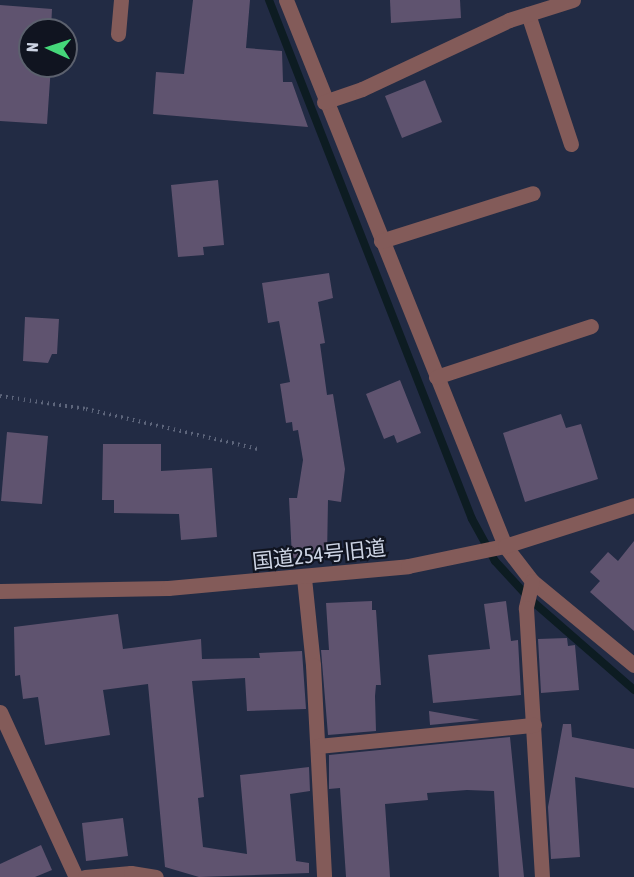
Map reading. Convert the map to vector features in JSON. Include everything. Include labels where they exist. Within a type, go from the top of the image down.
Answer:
[{"type":"street","points":[[118,34],[121,0]]},
{"type":"street","points":[[286,0],[324,102],[505,546],[532,581],[634,665]]},
{"type":"street","points":[[324,102],[528,14],[573,0]]},
{"type":"street","points":[[528,14],[571,144]]},
{"type":"street","points":[[381,241],[533,193]]},
{"type":"street","points":[[436,377],[591,326]]},
{"type":"street","name":"国道254号旧道","points":[[0,591],[168,588],[304,578],[408,566],[505,546],[634,505]]},
{"type":"street","points":[[304,578],[318,746],[324,877]]},
{"type":"street","points":[[532,581],[526,608],[542,877]]},
{"type":"street","points":[[0,712],[76,877]]},
{"type":"street","points":[[318,746],[534,725]]},
{"type":"street","points":[[85,877],[131,873],[156,877]]},
{"type":"path","points":[[0,396],[86,409],[258,449]]},
{"type":"building","points":[[193,0],[250,0],[246,48],[282,51],[283,82],[292,82],[308,127],[153,114],[156,72],[184,74]]},
{"type":"building","points":[[390,0],[460,0],[461,18],[391,23]]},
{"type":"building","points":[[0,5],[52,9],[52,18],[18,18],[18,78],[50,78],[47,124],[0,121]]},
{"type":"building","points":[[425,80],[442,122],[402,138],[385,96]]},
{"type":"building","points":[[218,180],[224,245],[203,247],[204,255],[178,257],[171,185]]},
{"type":"building","points":[[329,273],[333,298],[318,302],[325,343],[320,344],[327,395],[333,394],[345,469],[341,502],[328,500],[327,557],[292,558],[289,498],[297,498],[303,460],[298,430],[293,431],[292,422],[286,423],[280,384],[290,382],[279,321],[268,323],[262,283]]},
{"type":"building","points":[[25,317],[59,319],[57,354],[52,354],[48,363],[23,361]]},
{"type":"building","points":[[400,380],[421,433],[397,443],[394,435],[384,439],[366,394]]},
{"type":"building","points":[[561,414],[566,428],[581,424],[598,479],[525,502],[503,433]]},
{"type":"building","points":[[7,432],[48,436],[42,504],[1,501]]},
{"type":"building","points":[[103,444],[161,444],[161,471],[212,468],[217,537],[181,540],[179,514],[114,513],[114,500],[102,500]]},
{"type":"building","points":[[634,541],[634,631],[590,592],[600,581],[590,572],[608,552],[618,561]]},
{"type":"building","points":[[372,601],[372,610],[376,610],[381,685],[376,685],[376,731],[328,735],[321,650],[329,650],[326,603]]},
{"type":"building","points":[[506,601],[511,641],[518,640],[521,695],[433,703],[428,655],[490,649],[484,604]]},
{"type":"building","points":[[118,614],[123,649],[201,639],[202,659],[260,658],[259,653],[302,651],[306,709],[247,711],[245,678],[192,681],[204,797],[198,798],[203,847],[247,854],[240,775],[309,767],[310,791],[290,794],[296,861],[309,863],[309,873],[199,877],[165,867],[148,684],[103,690],[110,735],[45,745],[38,697],[23,699],[20,675],[15,676],[14,627]]},
{"type":"building","points":[[567,638],[568,646],[575,645],[579,690],[541,693],[538,639]]},
{"type":"building","points":[[429,711],[480,720],[430,725]]},
{"type":"building","points":[[563,724],[571,724],[572,737],[634,749],[634,788],[575,777],[580,857],[551,859],[548,807]]},
{"type":"building","points":[[510,737],[524,877],[499,877],[494,791],[467,790],[427,793],[428,800],[385,804],[390,877],[346,877],[340,788],[329,789],[329,755]]},
{"type":"building","points":[[123,818],[128,856],[86,861],[82,823]]},
{"type":"building","points":[[41,845],[52,870],[35,877],[0,877],[0,864]]},
{"type":"waterway","points":[[269,0],[472,519],[495,561],[531,600],[634,690]]}]
